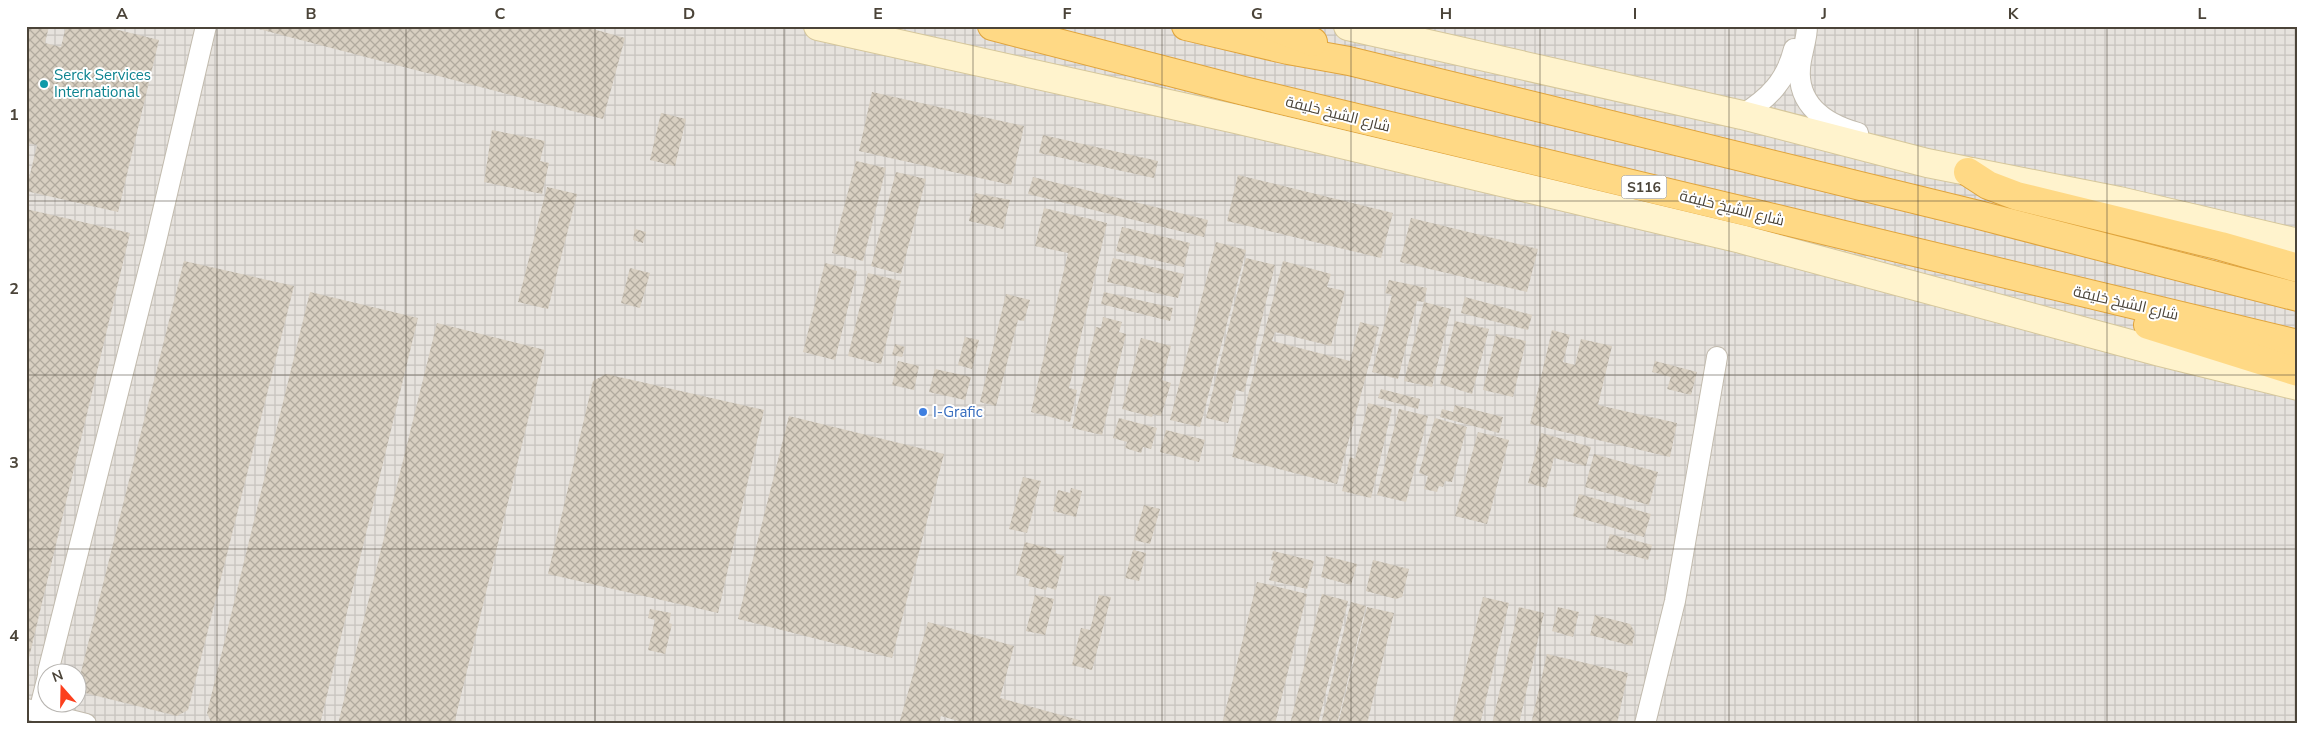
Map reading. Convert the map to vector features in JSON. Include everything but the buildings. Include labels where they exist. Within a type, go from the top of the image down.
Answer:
[{"type":"highway","name":"شارع الشيخ خليفة","points":[[992,26],[1244,91],[2298,344]]},
{"type":"highway","points":[[1186,26],[1280,48],[1349,61],[1994,219],[2298,297]]},
{"type":"highway","points":[[1272,26],[1317,44],[1349,61]]},
{"type":"highway","points":[[1968,172],[1988,185],[2017,196],[2221,246],[2298,268]]},
{"type":"highway","points":[[2077,291],[2102,307],[2131,319],[2298,372]]},
{"type":"main road","points":[[818,26],[1226,117],[1732,237],[2125,343],[2298,386]]},
{"type":"main road","points":[[1348,26],[1742,115],[1927,163],[2119,201],[2298,243]]},
{"type":"street","points":[[51,662],[156,241],[206,26]]},
{"type":"street","points":[[1742,115],[1772,94],[1783,80],[1802,26]]},
{"type":"street","points":[[1807,26],[1800,77],[1803,94],[1812,110],[1834,125],[1908,147],[1927,163]]},
{"type":"street","points":[[1645,724],[1675,601],[1717,357]]},
{"type":"street","points":[[38,698],[32,711],[86,724]]},
{"type":"shaded area","points":[[26,26],[2298,26],[2298,724],[26,724]]},
{"type":"place","name":"Serck Services International","points":[[44,84]]},
{"type":"place","name":"I-Grafic","points":[[923,412]]}]
